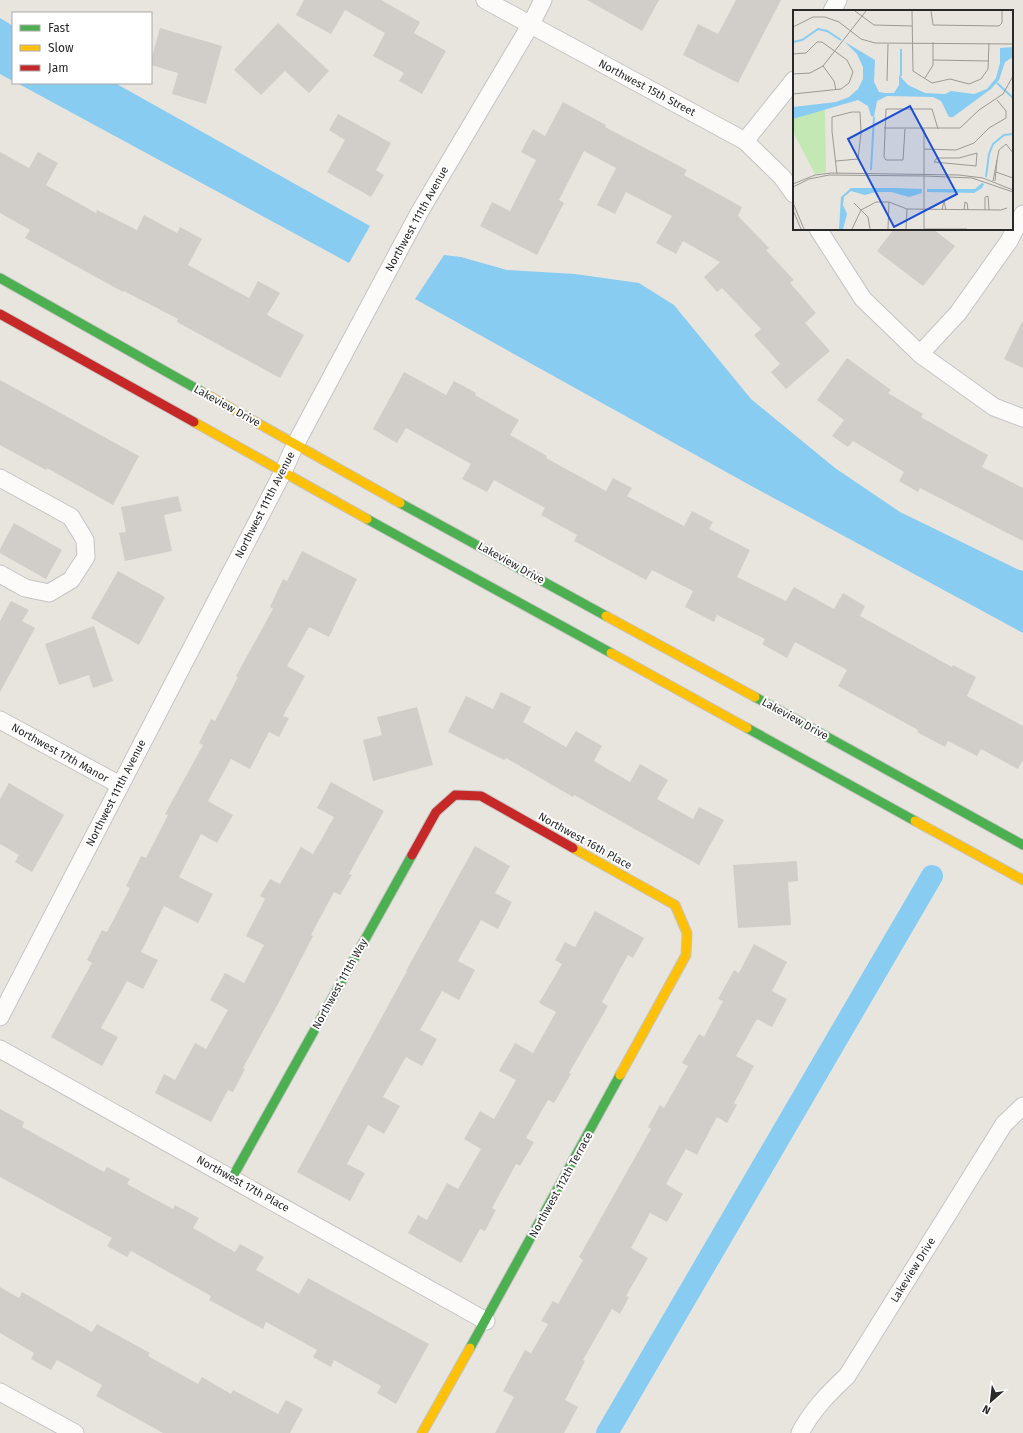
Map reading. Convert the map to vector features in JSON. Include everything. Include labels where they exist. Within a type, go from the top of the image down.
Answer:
[{"type":"street","name":"Northwest 15th Street","points":[[485,0],[745,141],[782,177],[793,193]]},
{"type":"street","name":"Northwest 111th Avenue","points":[[0,1017],[283,472],[295,445],[419,213],[531,24],[543,0]]},
{"type":"street","points":[[833,10],[838,0]]},
{"type":"street","points":[[745,141],[793,81]]},
{"type":"street","points":[[920,354],[958,313],[1009,241],[1023,214]]},
{"type":"street","points":[[819,230],[863,299],[920,354],[994,407],[1023,418]]},
{"type":"street","name":"Lakeview Drive","points":[[0,278],[295,445],[1023,845]]},
{"type":"street","points":[[0,314],[283,472],[1023,880]]},
{"type":"street","points":[[0,478],[71,517],[85,540],[86,557],[71,580],[49,593],[25,588],[0,574]]},
{"type":"street","name":"Northwest 17th Manor","points":[[0,720],[120,785]]},
{"type":"street","name":"Northwest 16th Place","points":[[454,795],[481,796],[675,905],[687,933]]},
{"type":"street","name":"Northwest 111th Way","points":[[232,1178],[436,812],[454,795]]},
{"type":"street","name":"Northwest 112th Terrace","points":[[422,1433],[486,1321],[686,955],[687,933]]},
{"type":"street","name":"Northwest 17th Place","points":[[0,1049],[486,1321]]},
{"type":"street","name":"Lakeview Drive","points":[[800,1433],[807,1419],[824,1397],[847,1376],[1004,1124],[1023,1106]]},
{"type":"street","points":[[0,1392],[75,1433]]},
{"type":"water","points":[[0,18],[12,25],[12,80],[0,74]]},
{"type":"water","points":[[19,84],[117,84],[370,226],[349,263]]},
{"type":"water","points":[[444,255],[461,257],[507,270],[575,274],[639,283],[674,305],[751,399],[835,468],[900,512],[1023,571],[1023,633],[746,483],[415,299]]},
{"type":"building","points":[[304,0],[381,0],[420,22],[414,33],[446,51],[422,94],[399,81],[404,73],[373,56],[385,33],[345,10],[331,34],[296,15]]},
{"type":"building","points":[[587,0],[659,0],[642,31]]},
{"type":"building","points":[[736,0],[781,0],[738,83],[683,55],[698,24],[718,34]]},
{"type":"building","points":[[278,23],[329,71],[309,93],[285,71],[261,95],[234,70]]},
{"type":"building","points":[[160,28],[222,46],[206,104],[172,94],[178,73],[152,65],[152,56]]},
{"type":"building","points":[[563,102],[606,125],[605,127],[687,170],[684,175],[742,207],[738,216],[769,248],[766,250],[794,280],[790,283],[816,313],[805,323],[830,351],[786,389],[771,372],[780,364],[754,335],[761,329],[722,288],[717,292],[704,277],[720,262],[683,241],[676,254],[656,243],[672,216],[626,192],[615,214],[597,205],[616,168],[584,151],[559,200],[564,203],[537,255],[480,226],[492,202],[510,211],[536,160],[521,152],[533,129],[545,136]]},
{"type":"building","points":[[338,114],[391,143],[376,170],[384,175],[371,197],[327,172],[345,140],[329,130]]},
{"type":"building","points":[[0,152],[29,168],[38,152],[58,163],[46,185],[96,213],[97,210],[137,230],[144,215],[177,233],[180,227],[202,239],[188,265],[249,298],[258,281],[280,293],[267,315],[304,335],[280,378],[177,322],[178,319],[124,291],[123,292],[25,238],[30,230],[0,213]]},
{"type":"building","points":[[893,230],[934,230],[955,246],[923,286],[877,251]]},
{"type":"building","points":[[1023,320],[1023,368],[1004,359]]},
{"type":"building","points":[[847,358],[891,390],[888,393],[923,414],[921,417],[988,455],[982,467],[1023,488],[1023,541],[920,488],[918,492],[899,481],[904,472],[853,441],[848,447],[832,436],[844,420],[817,400]]},
{"type":"building","points":[[404,372],[446,395],[454,381],[476,393],[475,395],[519,420],[510,435],[547,456],[546,458],[606,491],[613,478],[632,488],[627,496],[684,526],[692,511],[713,522],[709,529],[750,550],[737,577],[786,601],[794,587],[834,609],[843,593],[865,606],[860,616],[952,667],[953,665],[976,677],[967,696],[1023,726],[1023,760],[1018,769],[981,749],[977,756],[948,741],[945,747],[917,732],[918,730],[838,686],[847,670],[795,642],[787,658],[762,644],[765,639],[717,615],[714,622],[685,607],[693,591],[652,570],[646,580],[574,541],[577,535],[541,515],[545,508],[494,480],[487,492],[462,479],[471,464],[406,428],[397,443],[373,429]]},
{"type":"building","points":[[0,380],[139,456],[113,505],[47,468],[46,470],[0,445]]},
{"type":"building","points":[[178,496],[182,511],[164,515],[172,551],[125,561],[119,533],[126,532],[121,507]]},
{"type":"building","points":[[14,523],[62,550],[46,579],[0,553],[0,549]]},
{"type":"building","points":[[302,551],[357,579],[329,637],[309,627],[287,666],[305,676],[283,716],[289,718],[279,737],[269,732],[250,769],[231,759],[208,801],[233,815],[217,843],[201,834],[179,877],[213,894],[198,923],[164,906],[141,952],[158,960],[143,989],[127,981],[101,1028],[118,1037],[102,1066],[51,1037],[92,963],[87,960],[102,930],[107,932],[130,888],[126,886],[141,856],[146,858],[168,815],[165,814],[203,745],[199,743],[211,719],[215,721],[238,677],[236,676],[273,609],[270,607],[283,579],[287,581]]},
{"type":"building","points":[[118,571],[165,597],[139,645],[91,618]]},
{"type":"building","points":[[11,601],[29,610],[22,621],[35,628],[0,692],[0,621]]},
{"type":"building","points":[[94,626],[113,681],[93,688],[89,675],[59,685],[45,644]]},
{"type":"building","points":[[501,692],[531,707],[523,722],[566,747],[576,731],[602,746],[594,761],[630,782],[640,764],[668,780],[657,799],[693,819],[699,807],[724,820],[699,865],[574,795],[573,797],[506,758],[504,760],[448,732],[466,696],[493,709]]},
{"type":"building","points":[[417,707],[433,765],[373,781],[363,740],[382,735],[377,717]]},
{"type":"building","points":[[331,782],[384,811],[349,874],[352,875],[340,895],[334,892],[311,935],[313,936],[279,1002],[243,1068],[245,1069],[233,1092],[228,1090],[211,1122],[155,1093],[164,1074],[175,1080],[195,1043],[206,1049],[228,1010],[210,1000],[225,973],[244,983],[264,945],[246,936],[265,899],[260,896],[270,879],[280,884],[301,847],[313,854],[334,817],[317,808]]},
{"type":"building","points":[[9,783],[64,815],[32,872],[15,862],[19,855],[0,844],[0,799]]},
{"type":"building","points":[[475,846],[510,866],[495,893],[512,902],[498,929],[481,920],[458,961],[475,970],[459,1000],[442,991],[420,1030],[437,1039],[422,1066],[406,1057],[383,1097],[400,1106],[384,1134],[368,1125],[347,1164],[365,1173],[350,1201],[297,1172]]},
{"type":"building","points":[[797,861],[798,881],[788,882],[791,925],[738,928],[733,865]]},
{"type":"building","points":[[595,911],[644,938],[633,958],[628,955],[602,1002],[608,1006],[569,1073],[571,1074],[554,1103],[548,1100],[526,1138],[534,1142],[520,1166],[516,1164],[492,1208],[496,1210],[485,1231],[480,1229],[461,1263],[408,1233],[418,1215],[427,1220],[447,1183],[458,1189],[481,1149],[464,1139],[480,1111],[494,1119],[516,1080],[499,1071],[515,1043],[533,1053],[556,1012],[539,1003],[562,964],[555,960],[565,942],[575,947]]},
{"type":"building","points":[[754,944],[787,962],[772,991],[787,999],[772,1027],[757,1019],[736,1056],[754,1066],[734,1103],[737,1105],[727,1123],[717,1117],[697,1155],[686,1149],[666,1184],[683,1194],[667,1222],[650,1213],[631,1248],[648,1258],[626,1296],[629,1297],[620,1314],[612,1309],[583,1360],[585,1361],[565,1400],[578,1407],[564,1433],[495,1433],[514,1397],[503,1391],[525,1350],[531,1353],[548,1324],[541,1321],[553,1301],[558,1304],[583,1260],[579,1257],[651,1129],[648,1127],[660,1105],[664,1108],[688,1066],[682,1063],[699,1034],[704,1037],[723,1001],[718,999],[734,970],[739,973]]},
{"type":"building","points":[[0,1109],[24,1122],[22,1127],[104,1172],[107,1167],[130,1179],[127,1184],[173,1209],[175,1205],[199,1218],[193,1228],[235,1252],[240,1244],[264,1257],[256,1270],[299,1294],[308,1278],[429,1344],[396,1404],[377,1393],[381,1386],[334,1360],[331,1367],[313,1357],[317,1350],[266,1322],[263,1329],[209,1300],[211,1296],[131,1251],[127,1257],[107,1246],[112,1238],[0,1177]]},
{"type":"building","points":[[0,1287],[19,1298],[22,1292],[92,1332],[97,1324],[150,1353],[148,1356],[198,1384],[202,1377],[231,1394],[233,1390],[278,1414],[286,1400],[303,1409],[290,1433],[163,1433],[96,1396],[102,1385],[57,1360],[51,1370],[31,1359],[34,1353],[0,1333]]},
{"type":"waterway","points":[[607,1433],[932,876]]},
{"type":"traffic: fast","points":[[0,278],[204,393]]},
{"type":"traffic: fast","points":[[400,503],[606,616]]},
{"type":"traffic: fast","points":[[367,519],[611,653]]},
{"type":"traffic: fast","points":[[755,697],[1023,845]]},
{"type":"traffic: fast","points":[[747,728],[915,821]]},
{"type":"traffic: fast","points":[[232,1178],[412,855]]},
{"type":"traffic: fast","points":[[470,1348],[620,1075]]},
{"type":"traffic: slow","points":[[204,393],[400,503]]},
{"type":"traffic: slow","points":[[194,422],[367,519]]},
{"type":"traffic: slow","points":[[606,616],[755,697]]},
{"type":"traffic: slow","points":[[611,653],[747,728]]},
{"type":"traffic: slow","points":[[915,821],[1023,880]]},
{"type":"traffic: slow","points":[[573,848],[675,905],[687,933],[686,955],[620,1075]]},
{"type":"traffic: slow","points":[[422,1433],[470,1348]]},
{"type":"traffic: jam","points":[[0,314],[194,422]]},
{"type":"traffic: jam","points":[[412,855],[436,812],[455,795],[481,796],[573,848]]}]
